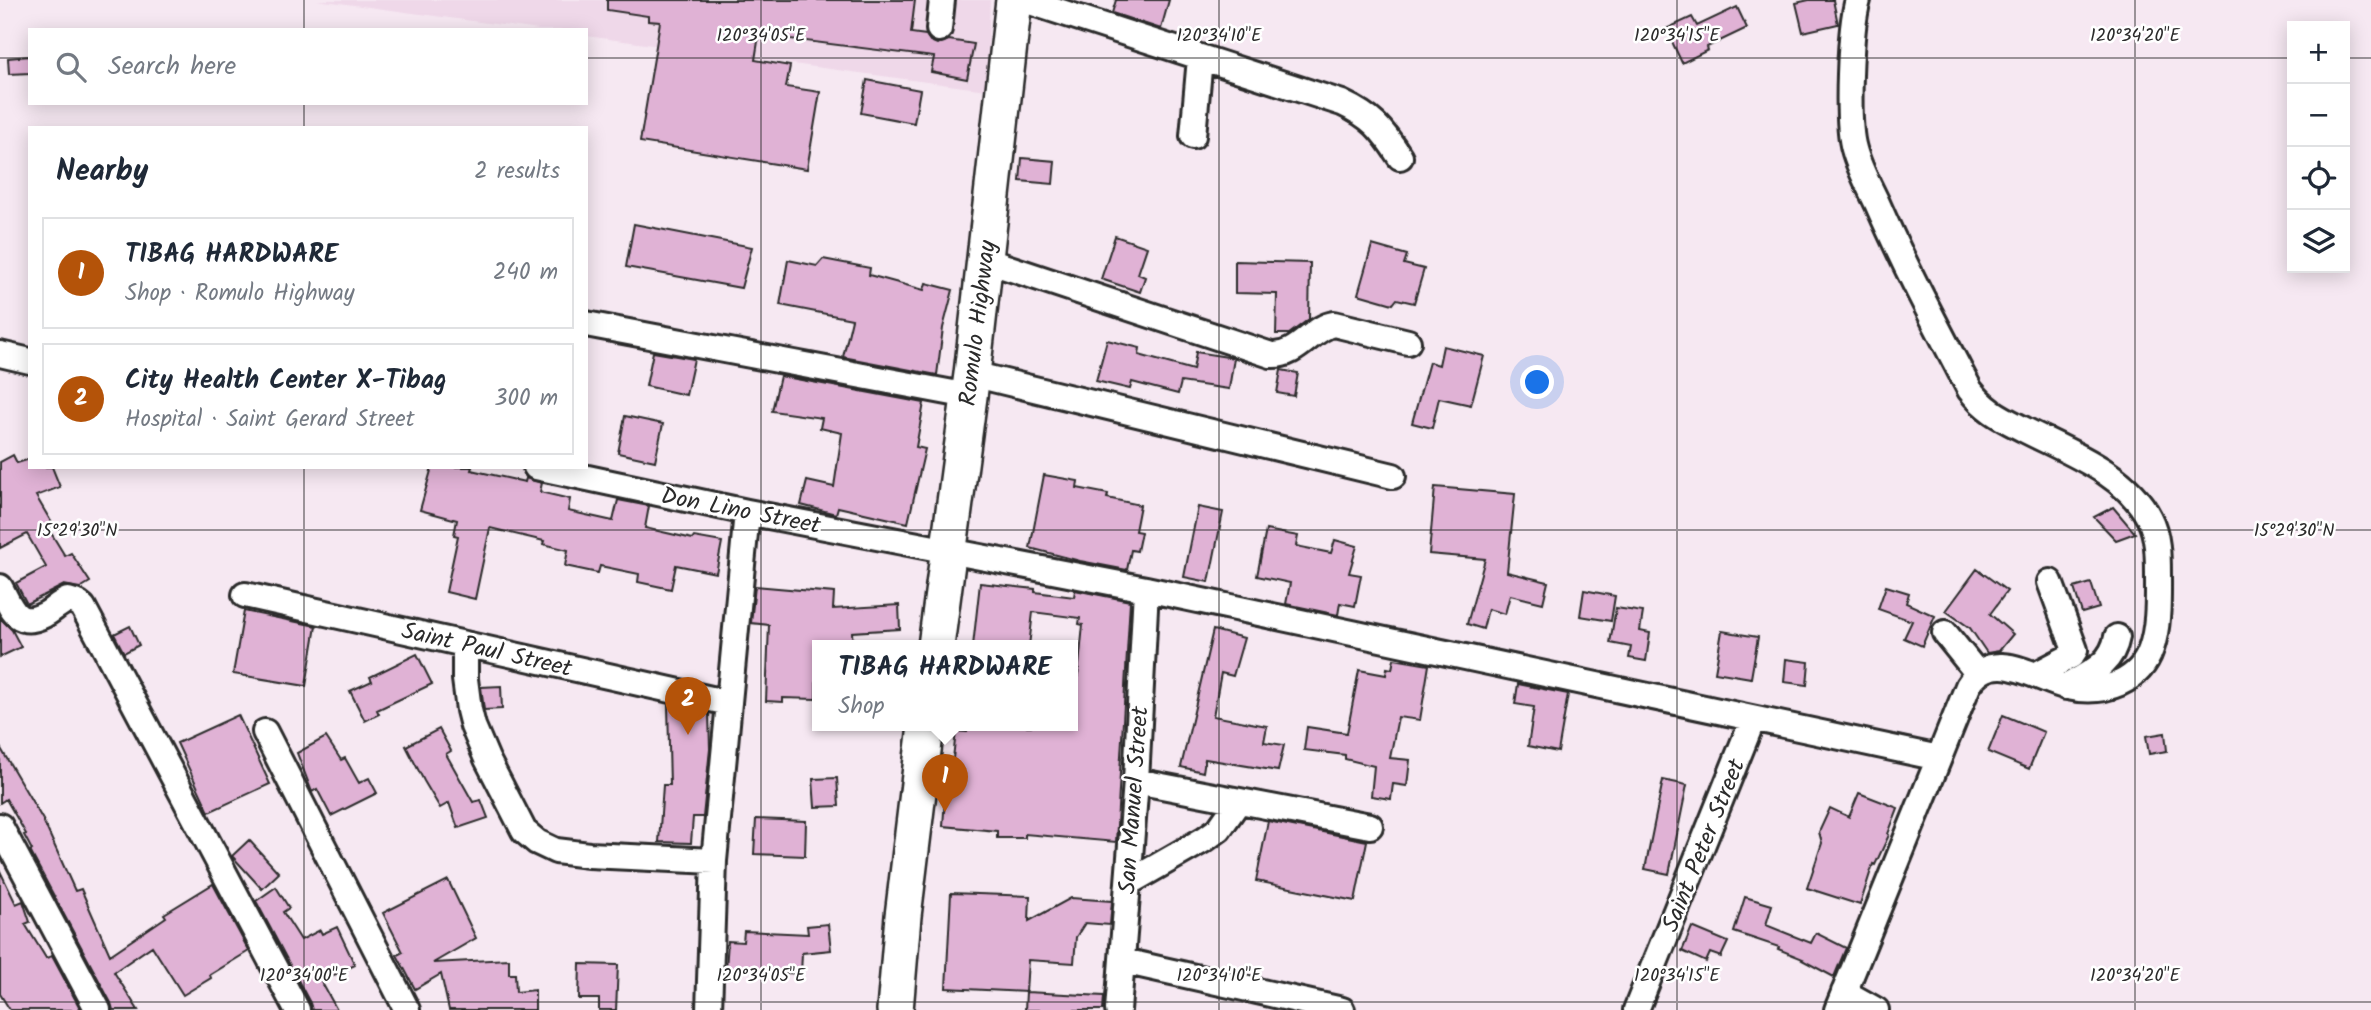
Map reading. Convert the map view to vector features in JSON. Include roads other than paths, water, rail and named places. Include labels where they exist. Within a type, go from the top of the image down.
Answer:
[{"type":"highway","name":"Romulo Highway","points":[[937,640],[970,385],[1014,0]]},
{"type":"highway","points":[[895,1010],[903,916],[925,731]]},
{"type":"street","points":[[939,29],[942,0]]},
{"type":"street","points":[[1024,0],[1342,103],[1364,113],[1382,129],[1400,157]]},
{"type":"street","points":[[1858,0],[1851,55],[1854,150],[1892,238],[1970,390],[1989,412],[2071,453],[2114,479],[2139,502],[2154,530],[2158,564],[2155,633],[2151,649],[2137,673],[2113,686],[2089,690],[2066,687],[2012,667],[1999,666],[1978,674],[1968,686],[1841,1001],[1876,1010]]},
{"type":"street","points":[[1193,136],[1200,58]]},
{"type":"street","points":[[985,260],[1271,355],[1288,352],[1312,337],[1322,327],[1334,324],[1408,342]]},
{"type":"street","points":[[588,324],[970,385],[1393,476]]},
{"type":"street","points":[[0,355],[28,361]]},
{"type":"street","name":"Don Lino Street","points":[[545,469],[747,512],[1146,589],[1939,758]]},
{"type":"street","points":[[709,1010],[715,861],[747,512]]},
{"type":"street","points":[[2035,675],[2071,656],[2075,650],[2050,582]]},
{"type":"street","points":[[0,587],[19,618],[26,621],[45,615],[68,600],[83,607],[298,1010]]},
{"type":"street","name":"San Manuel Street","points":[[1118,1010],[1136,781],[1146,589]]},
{"type":"street","name":"Saint Paul Street","points":[[245,595],[729,703]]},
{"type":"street","points":[[1945,633],[1978,674]]},
{"type":"street","points":[[2066,687],[2109,658],[2117,637]]},
{"type":"street","points":[[465,644],[465,679],[474,726],[487,759],[524,831],[537,842],[556,851],[715,861]]},
{"type":"street","name":"Saint Peter Street","points":[[1636,1010],[1753,719]]},
{"type":"street","points":[[265,732],[407,1010]]},
{"type":"street","points":[[1136,781],[1370,826]]},
{"type":"street","points":[[1128,883],[1219,829],[1238,802]]},
{"type":"street","points":[[0,826],[98,1010]]},
{"type":"street","points":[[1123,961],[1342,1010]]},
{"type":"place","name":"City Health Center X-Tibag","points":[[688,735]]},
{"type":"place","name":"TIBAG HARDWARE","points":[[945,812]]}]
